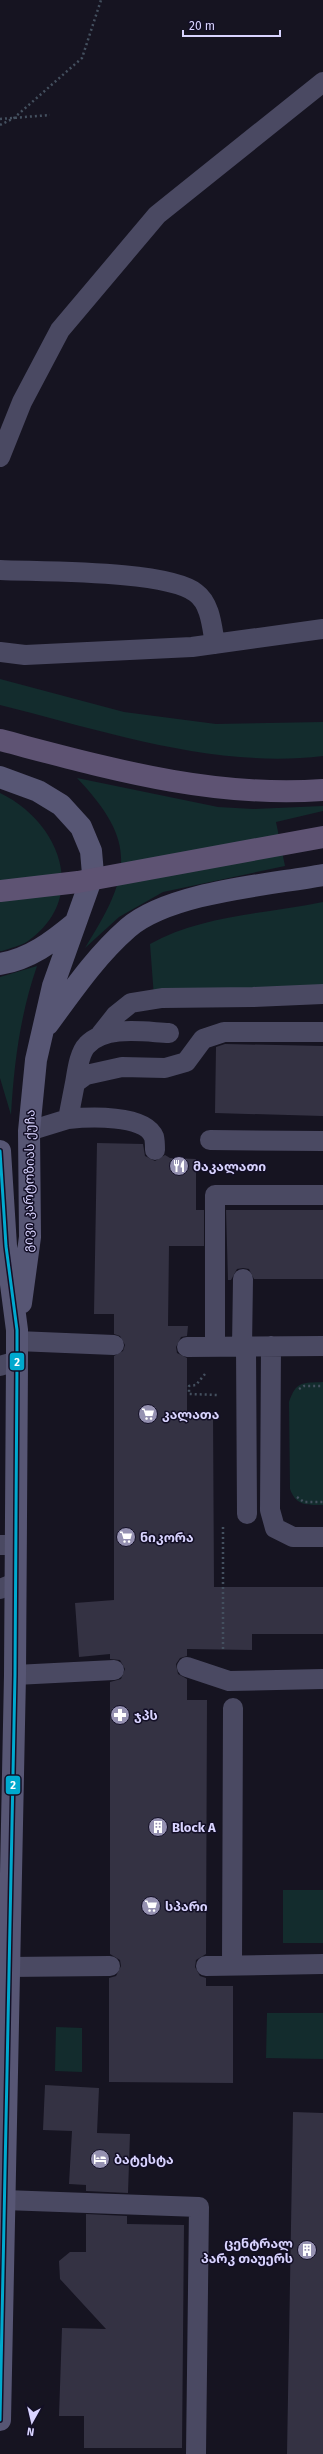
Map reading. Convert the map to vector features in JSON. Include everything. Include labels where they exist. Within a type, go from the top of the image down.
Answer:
[{"type":"main road","points":[[0,740],[152,778],[203,787],[250,791],[323,790]]},
{"type":"main road","name":"გივი კარტოზიას ქუჩა","points":[[0,777],[38,791],[61,805],[81,827],[91,850],[93,874],[90,888],[75,922],[53,986],[42,1033],[32,1094],[30,1132],[30,1237],[13,1350]]},
{"type":"main road","points":[[0,891],[78,882],[323,837]]},
{"type":"main road","points":[[42,1033],[95,959],[129,928],[150,914],[195,898],[323,875]]},
{"type":"main road","points":[[0,964],[13,962],[32,954],[51,942],[75,922]]},
{"type":"main road","name":"გივი კარტოზიას ქუჩა","points":[[0,1151],[13,1350],[8,1586],[15,1675],[5,1866],[8,1967],[4,2009],[3,2054],[4,2200],[0,2420]]},
{"type":"lane","points":[[0,457],[22,402],[60,330],[157,214],[323,82]]},
{"type":"lane","points":[[0,570],[94,574],[164,580],[196,593],[209,612],[215,644]]},
{"type":"lane","points":[[0,652],[25,656],[192,647],[323,629]]},
{"type":"lane","points":[[68,1120],[75,1083],[86,1045],[101,1034],[116,1015],[131,1003],[162,998],[253,997],[323,994]]},
{"type":"lane","points":[[101,1034],[131,1031],[169,1033]]},
{"type":"lane","points":[[75,1083],[86,1075],[122,1067],[165,1068],[186,1062],[203,1039],[224,1032],[323,1032]]},
{"type":"lane","points":[[30,1132],[68,1120],[102,1117],[130,1121],[145,1127],[154,1136],[155,1150]]},
{"type":"lane","points":[[210,1140],[323,1140]]},
{"type":"lane","points":[[215,1347],[215,1195],[323,1195]]},
{"type":"lane","points":[[243,1280],[248,1514]]},
{"type":"lane","points":[[13,1350],[114,1345]]},
{"type":"lane","points":[[271,1346],[270,1510],[275,1528],[293,1537],[323,1537]]},
{"type":"lane","points":[[187,1347],[323,1346]]},
{"type":"lane","points":[[187,1667],[229,1681],[323,1679]]},
{"type":"lane","points":[[15,1675],[114,1670]]},
{"type":"lane","points":[[232,1708],[232,1965]]},
{"type":"lane","points":[[206,1966],[323,1964]]},
{"type":"lane","points":[[8,1967],[110,1966]]},
{"type":"lane","points":[[4,2200],[199,2207],[196,2454]]},
{"type":"path","points":[[0,126],[14,118],[82,58],[101,0]]},
{"type":"path","points":[[0,119],[50,115]]},
{"type":"path","points":[[189,1394],[199,1395]]},
{"type":"path","points":[[223,1567],[223,1679]]},
{"type":"green space","points":[[0,679],[124,712],[216,724],[323,722],[323,756],[282,759],[241,757],[160,745],[120,736],[0,705]]},
{"type":"green space","points":[[77,778],[218,807],[253,809],[323,806],[323,811],[276,822],[285,866],[163,892],[119,917],[85,948],[100,923],[111,900],[119,880],[121,860],[119,841],[111,822],[97,801]]},
{"type":"green space","points":[[0,793],[21,806],[38,822],[51,841],[59,861],[62,882],[58,903],[47,923],[25,943],[2,951],[0,951]]},
{"type":"green space","points":[[323,902],[323,987],[154,997],[150,944],[170,934],[212,921]]},
{"type":"green space","points":[[37,966],[22,1021],[14,1077],[11,1115],[0,1078],[0,977]]},
{"type":"green space","points":[[323,1382],[323,1505],[307,1504],[299,1502],[295,1499],[290,1489],[289,1402],[294,1390],[301,1384]]},
{"type":"green space","points":[[283,1890],[323,1890],[323,1943],[283,1943]]},
{"type":"green space","points":[[267,2013],[323,2013],[323,2059],[266,2058]]},
{"type":"green space","points":[[56,2027],[82,2028],[82,2072],[55,2071]]},
{"type":"building","points":[[225,1044],[323,1046],[323,1116],[215,1113],[216,1047]]},
{"type":"building","points":[[97,1143],[143,1144],[145,1156],[155,1161],[165,1155],[170,1158],[196,1159],[196,1210],[204,1210],[204,1246],[169,1246],[168,1326],[188,1326],[187,1336],[181,1337],[176,1347],[177,1353],[187,1358],[187,1412],[213,1413],[214,1587],[323,1587],[323,1634],[252,1634],[252,1650],[187,1649],[187,1656],[180,1658],[176,1664],[178,1674],[187,1679],[187,1700],[207,1700],[206,1954],[196,1960],[195,1967],[200,1976],[206,1978],[206,1986],[233,1986],[233,2083],[109,2082],[109,1978],[116,1976],[121,1966],[120,1960],[110,1954],[110,1682],[121,1679],[125,1669],[120,1660],[110,1659],[110,1654],[79,1657],[75,1603],[114,1600],[114,1356],[123,1351],[125,1345],[120,1336],[114,1334],[114,1314],[94,1314]]},
{"type":"building","points":[[226,1210],[323,1210],[323,1279],[254,1279],[249,1269],[243,1268],[237,1269],[231,1280],[228,1280]]},
{"type":"building","name":"ბატესტა","points":[[45,2085],[99,2088],[97,2133],[130,2134],[128,2193],[86,2191],[86,2185],[69,2184],[72,2131],[43,2130]]},
{"type":"building","name":"ცენტრალ პარკ თაუერს","points":[[293,2112],[323,2113],[323,2454],[287,2454]]},
{"type":"building","points":[[86,2214],[127,2216],[127,2224],[184,2225],[182,2448],[84,2448],[84,2416],[59,2416],[62,2328],[106,2329],[60,2279],[59,2261],[70,2252],[86,2252]]},
{"type":"transit line","name":"2","points":[[0,1151],[6,1246],[17,1330],[15,1675],[0,2420]]},
{"type":"place","name":"მაკალათი","points":[[179,1166]]},
{"type":"place","name":"კალათა","points":[[148,1414]]},
{"type":"place","name":"ნიკორა","points":[[126,1537]]},
{"type":"place","name":"ჯპს","points":[[120,1715]]},
{"type":"place","name":"Block A","points":[[158,1827]]},
{"type":"place","name":"სპარი","points":[[151,1906]]},
{"type":"place","name":"ბატესტა","points":[[100,2159]]},
{"type":"place","name":"ცენტრალ პარკ თაუერს","points":[[307,2250]]}]
